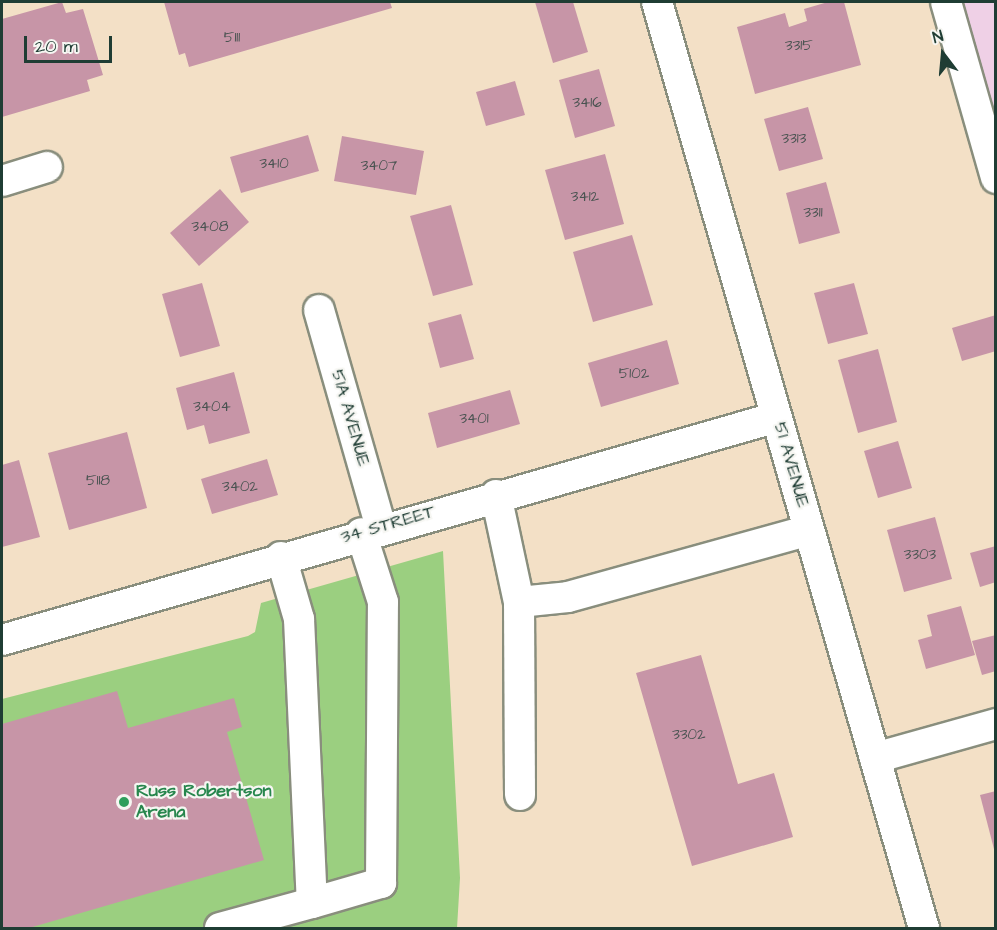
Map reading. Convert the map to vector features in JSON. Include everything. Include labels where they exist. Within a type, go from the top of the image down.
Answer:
[{"type":"street","name":"51 AVENUE","points":[[657,2],[924,928]]},
{"type":"street","points":[[946,2],[996,178]]},
{"type":"street","points":[[2,181],[47,167]]},
{"type":"street","name":"51A AVENUE","points":[[312,903],[381,883],[383,602],[371,530],[319,310]]},
{"type":"street","name":"34 STREET","points":[[2,640],[371,530],[777,417]]},
{"type":"street","points":[[496,495],[519,602],[520,795]]},
{"type":"street","points":[[519,602],[568,597],[809,530]]},
{"type":"street","points":[[220,928],[312,903],[299,619],[281,557]]},
{"type":"street","points":[[876,758],[996,724]]},
{"type":"shaded area","points":[[963,2],[995,2],[995,120]]},
{"type":"green space","points":[[443,551],[460,878],[457,928],[2,928],[2,699],[248,636],[255,632],[261,603]]},
{"type":"building","points":[[62,2],[66,13],[83,9],[103,75],[87,80],[90,91],[2,117],[2,19]]},
{"type":"building","points":[[164,2],[390,2],[392,8],[189,67],[185,53],[179,55]]},
{"type":"building","points":[[535,2],[573,2],[588,52],[553,63]]},
{"type":"building","points":[[828,2],[844,2],[861,65],[755,94],[737,27],[785,13],[789,27],[807,21],[804,9]]},
{"type":"building","points":[[599,69],[615,126],[575,138],[559,80]]},
{"type":"building","points":[[515,81],[525,115],[486,126],[476,92]]},
{"type":"building","points":[[808,107],[823,159],[779,171],[764,119]]},
{"type":"building","points":[[308,135],[319,171],[241,193],[230,157]]},
{"type":"building","points":[[342,136],[424,151],[416,195],[334,181]]},
{"type":"building","points":[[605,154],[624,224],[565,240],[545,170]]},
{"type":"building","points":[[826,182],[840,233],[799,244],[786,193]]},
{"type":"building","points":[[220,189],[249,222],[199,266],[170,233]]},
{"type":"building","points":[[451,205],[473,285],[433,296],[410,216]]},
{"type":"building","points":[[632,235],[653,305],[593,322],[573,252]]},
{"type":"building","points":[[202,283],[220,346],[180,357],[162,294]]},
{"type":"building","points":[[854,283],[868,334],[828,344],[814,293]]},
{"type":"building","points":[[461,314],[474,359],[440,368],[428,323]]},
{"type":"building","points":[[996,315],[996,351],[962,361],[952,328]]},
{"type":"building","points":[[667,340],[679,384],[601,407],[588,363]]},
{"type":"building","points":[[878,349],[897,422],[858,433],[838,360]]},
{"type":"building","points":[[234,372],[250,433],[209,444],[204,425],[187,430],[176,388]]},
{"type":"building","points":[[510,390],[520,424],[437,448],[428,413]]},
{"type":"building","points":[[127,432],[147,508],[69,530],[48,453]]},
{"type":"building","points":[[898,441],[912,488],[878,498],[864,451]]},
{"type":"building","points":[[267,459],[278,495],[212,514],[201,479]]},
{"type":"building","points":[[19,460],[40,537],[2,547],[2,465]]},
{"type":"building","points":[[935,517],[952,579],[904,592],[887,530]]},
{"type":"building","points":[[996,546],[996,582],[980,587],[970,553]]},
{"type":"building","points":[[961,606],[975,655],[926,669],[918,640],[932,636],[927,615]]},
{"type":"building","points":[[996,635],[996,671],[982,675],[972,641]]},
{"type":"building","points":[[701,655],[738,784],[774,773],[793,837],[692,866],[636,673]]},
{"type":"building","name":"Russ Robertson Arena","points":[[117,691],[128,728],[234,698],[242,727],[227,732],[264,860],[29,928],[2,928],[2,724]]},
{"type":"building","points":[[996,791],[996,853],[995,853],[980,795]]},
{"type":"place","name":"Russ Robertson Arena","points":[[124,802]]}]
